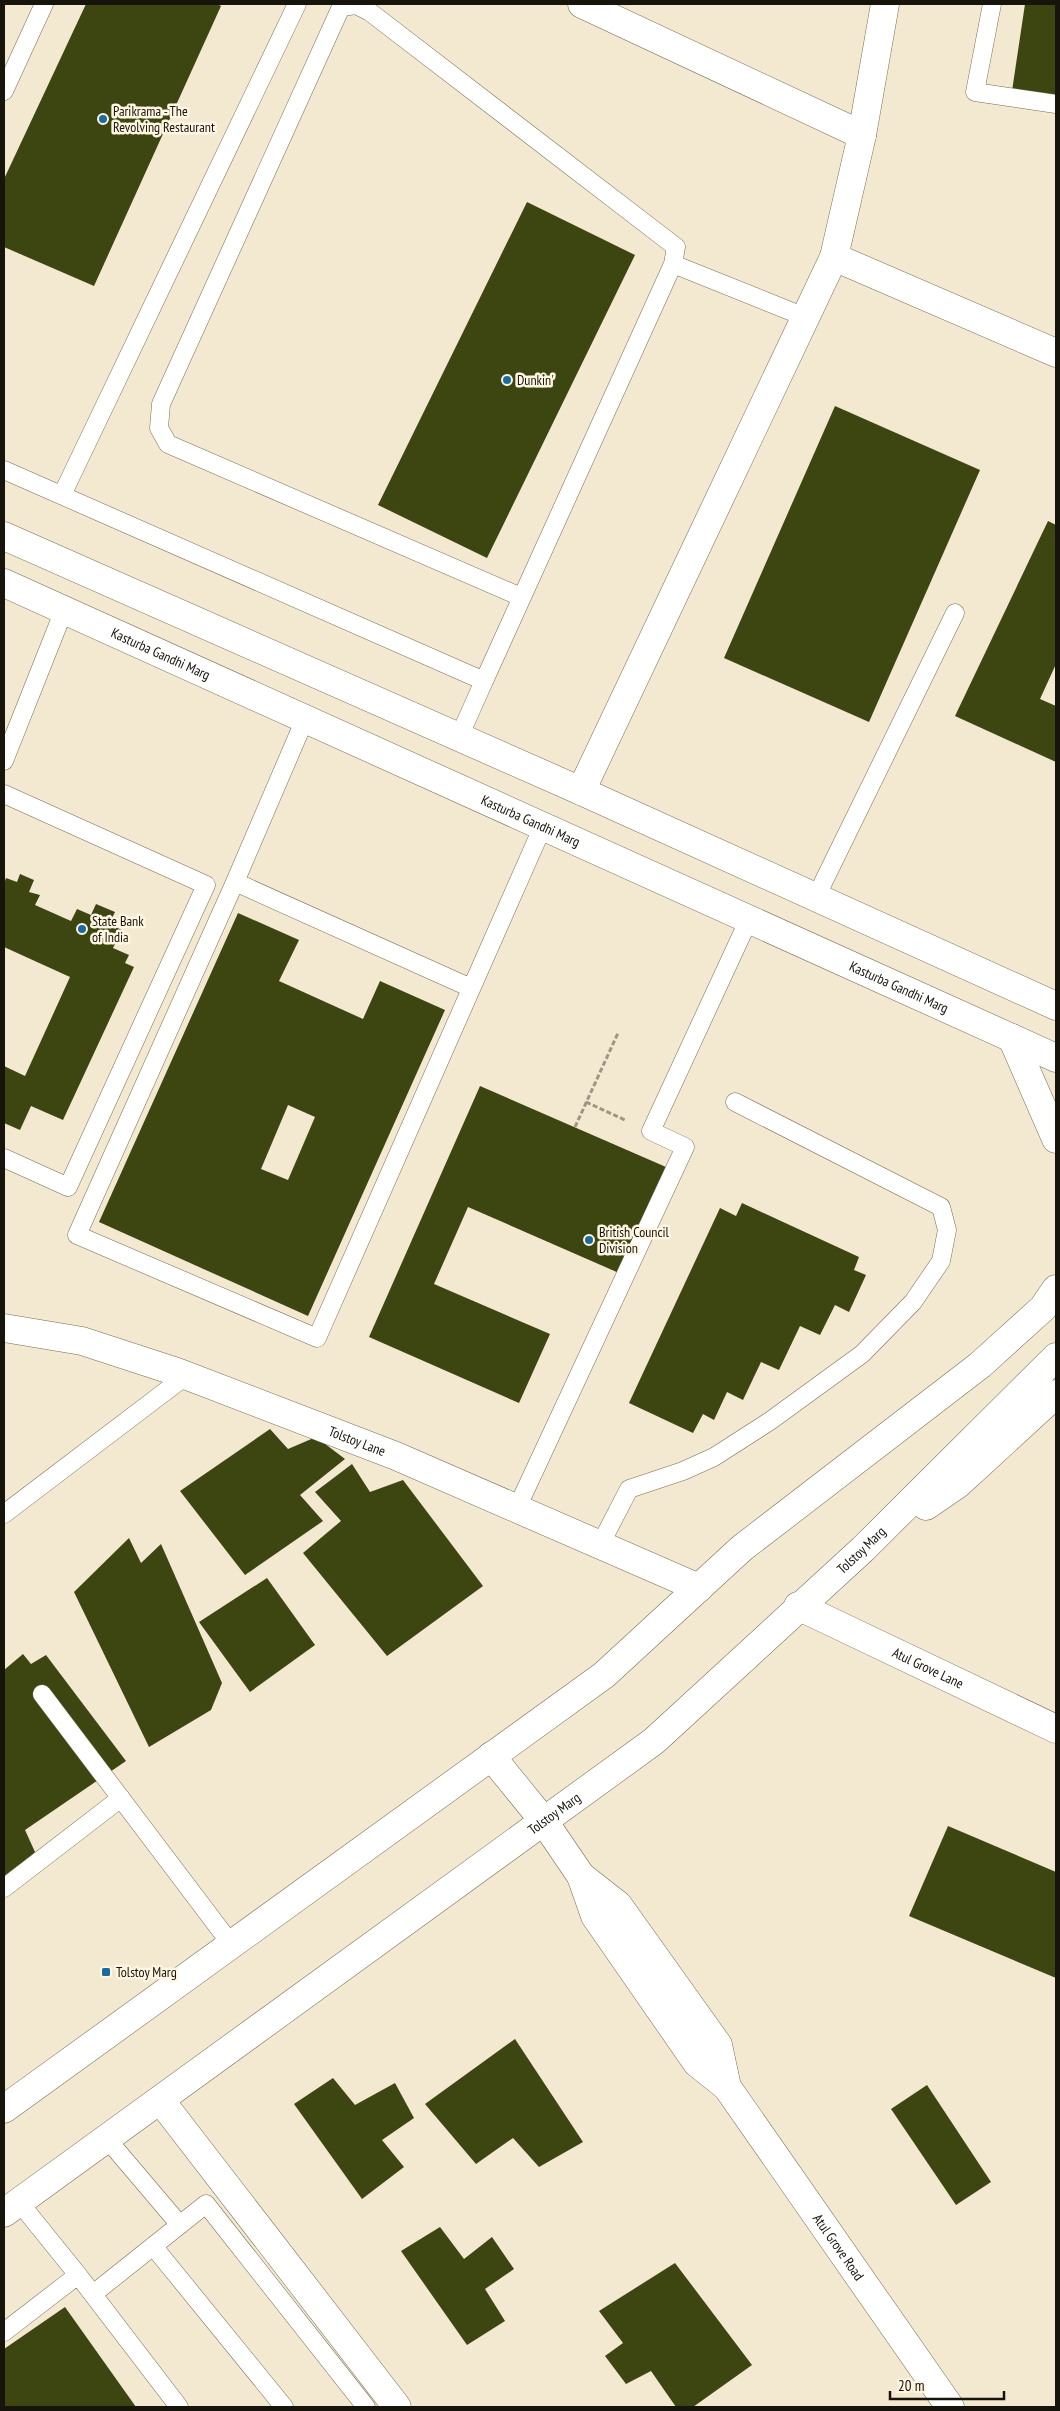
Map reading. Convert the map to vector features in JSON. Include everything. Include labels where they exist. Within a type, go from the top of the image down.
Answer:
[{"type":"main road","points":[[582,4],[862,135]]},
{"type":"main road","points":[[581,790],[834,258],[862,135],[885,4]]},
{"type":"main road","points":[[834,258],[1056,352]]},
{"type":"main road","points":[[4,536],[581,790],[1052,1002]]},
{"type":"main road","name":"Kasturba Gandhi Marg","points":[[4,583],[1056,1058]]},
{"type":"main road","points":[[1012,1038],[1056,1139]]},
{"type":"main road","points":[[4,2109],[604,1675],[742,1548],[980,1364],[1043,1308],[1056,1289]]},
{"type":"main road","name":"Tolstoy Lane","points":[[4,1328],[82,1342],[187,1375],[396,1456],[699,1588]]},
{"type":"main road","name":"Tolstoy Marg","points":[[12,2208],[654,1741],[798,1606],[863,1549],[1056,1357]]},
{"type":"main road","points":[[863,1549],[958,1484],[1056,1394]]},
{"type":"main road","name":"Atul Grove Lane","points":[[798,1606],[1056,1729]]},
{"type":"main road","name":"Atul Grove Road","points":[[491,1756],[543,1820],[581,1876],[595,1916],[697,2063],[727,2087],[950,2407]]},
{"type":"main road","points":[[161,2101],[397,2407]]},
{"type":"lane","points":[[4,91],[44,4]]},
{"type":"lane","points":[[62,495],[297,4]]},
{"type":"lane","points":[[992,4],[975,92],[1056,104]]},
{"type":"lane","points":[[459,737],[673,264],[676,246],[370,12],[356,5],[341,7],[161,404],[159,428],[168,444],[521,598]]},
{"type":"lane","points":[[673,264],[805,317]]},
{"type":"lane","points":[[4,470],[484,680]]},
{"type":"lane","points":[[4,761],[64,610]]},
{"type":"lane","points":[[816,897],[955,614]]},
{"type":"lane","points":[[305,718],[235,882],[77,1236],[317,1338],[543,826]]},
{"type":"lane","points":[[4,794],[206,885],[68,1187],[4,1158]]},
{"type":"lane","points":[[235,882],[471,988]]},
{"type":"lane","points":[[517,1508],[684,1147],[650,1132],[749,919]]},
{"type":"lane","points":[[600,1545],[629,1489],[683,1471],[714,1458],[862,1354],[912,1302],[941,1261],[947,1230],[941,1207],[735,1102]]},
{"type":"lane","points":[[4,1514],[187,1375]]},
{"type":"lane","points":[[42,1694],[232,1944]]},
{"type":"lane","points":[[4,1888],[121,1798]]},
{"type":"lane","points":[[107,2139],[180,2225]]},
{"type":"lane","points":[[93,2294],[206,2204],[366,2407]]},
{"type":"lane","points":[[12,2208],[78,2275],[179,2407]]},
{"type":"lane","points":[[154,2246],[284,2407]]},
{"type":"lane","points":[[4,2332],[78,2275]]},
{"type":"path","points":[[575,1127],[618,1033]]},
{"type":"path","points":[[586,1102],[650,1132]]},
{"type":"building","points":[[86,4],[217,4],[221,6],[94,286],[4,247],[4,179]]},
{"type":"building","points":[[1025,4],[1056,4],[1056,98],[1012,91]]},
{"type":"building","name":"Dunkin'","points":[[527,202],[635,255],[487,558],[378,505]]},
{"type":"building","points":[[835,406],[980,470],[869,722],[724,658]]},
{"type":"building","points":[[1048,521],[1056,525],[1056,664],[1040,699],[1056,706],[1056,762],[955,716]]},
{"type":"building","points":[[20,874],[34,880],[29,892],[40,895],[35,905],[71,921],[77,909],[91,915],[96,904],[115,912],[109,924],[122,930],[113,948],[129,955],[125,963],[134,967],[63,1120],[31,1106],[20,1130],[4,1123],[4,1066],[25,1076],[70,977],[4,947],[4,884],[6,878],[17,882]]},
{"type":"building","points":[[238,913],[299,940],[279,981],[363,1019],[380,981],[445,1010],[308,1316],[99,1222]],"holes":[[[288,1105],[315,1117],[288,1180],[261,1169]]]},
{"type":"building","name":"British Council Division","points":[[480,1086],[666,1167],[619,1273],[468,1207],[434,1284],[550,1334],[519,1403],[369,1337]]},
{"type":"building","points":[[742,1203],[859,1257],[854,1270],[866,1275],[849,1312],[835,1305],[820,1335],[800,1326],[779,1370],[761,1362],[743,1400],[727,1392],[714,1420],[703,1414],[693,1433],[629,1403],[720,1208],[736,1216]]},
{"type":"building","points":[[270,1429],[288,1449],[316,1437],[345,1459],[300,1495],[323,1521],[245,1575],[180,1491]]},
{"type":"building","points":[[352,1464],[370,1492],[403,1480],[483,1586],[387,1656],[303,1553],[341,1521],[315,1492]]},
{"type":"building","points":[[129,1538],[141,1563],[161,1544],[222,1683],[211,1710],[149,1747],[74,1592]]},
{"type":"building","points":[[267,1578],[315,1645],[250,1692],[199,1622]]},
{"type":"building","points":[[23,1654],[31,1664],[46,1655],[126,1761],[25,1830],[35,1852],[4,1884],[4,1670]]},
{"type":"building","points":[[948,1826],[1056,1872],[1056,1978],[909,1916]]},
{"type":"building","points":[[515,2039],[583,2142],[539,2167],[513,2138],[476,2164],[425,2104]]},
{"type":"building","points":[[333,2078],[355,2105],[395,2083],[414,2118],[382,2140],[404,2167],[362,2199],[294,2104]]},
{"type":"building","points":[[927,2085],[991,2182],[956,2205],[891,2109]]},
{"type":"building","points":[[440,2227],[464,2259],[492,2237],[514,2269],[485,2289],[505,2321],[467,2345],[401,2251]]},
{"type":"building","points":[[675,2263],[752,2365],[693,2407],[676,2407],[651,2371],[626,2384],[605,2356],[623,2343],[599,2311]]},
{"type":"building","points":[[65,2307],[136,2407],[4,2407],[4,2349]]},
{"type":"place","name":"Parikrama - The Revolving Restaurant","points":[[103,119]]},
{"type":"place","name":"Dunkin'","points":[[507,380]]},
{"type":"place","name":"State Bank of India","points":[[82,929]]},
{"type":"place","name":"British Council Division","points":[[589,1240]]},
{"type":"place","name":"Tolstoy Marg","points":[[106,1972]]}]
